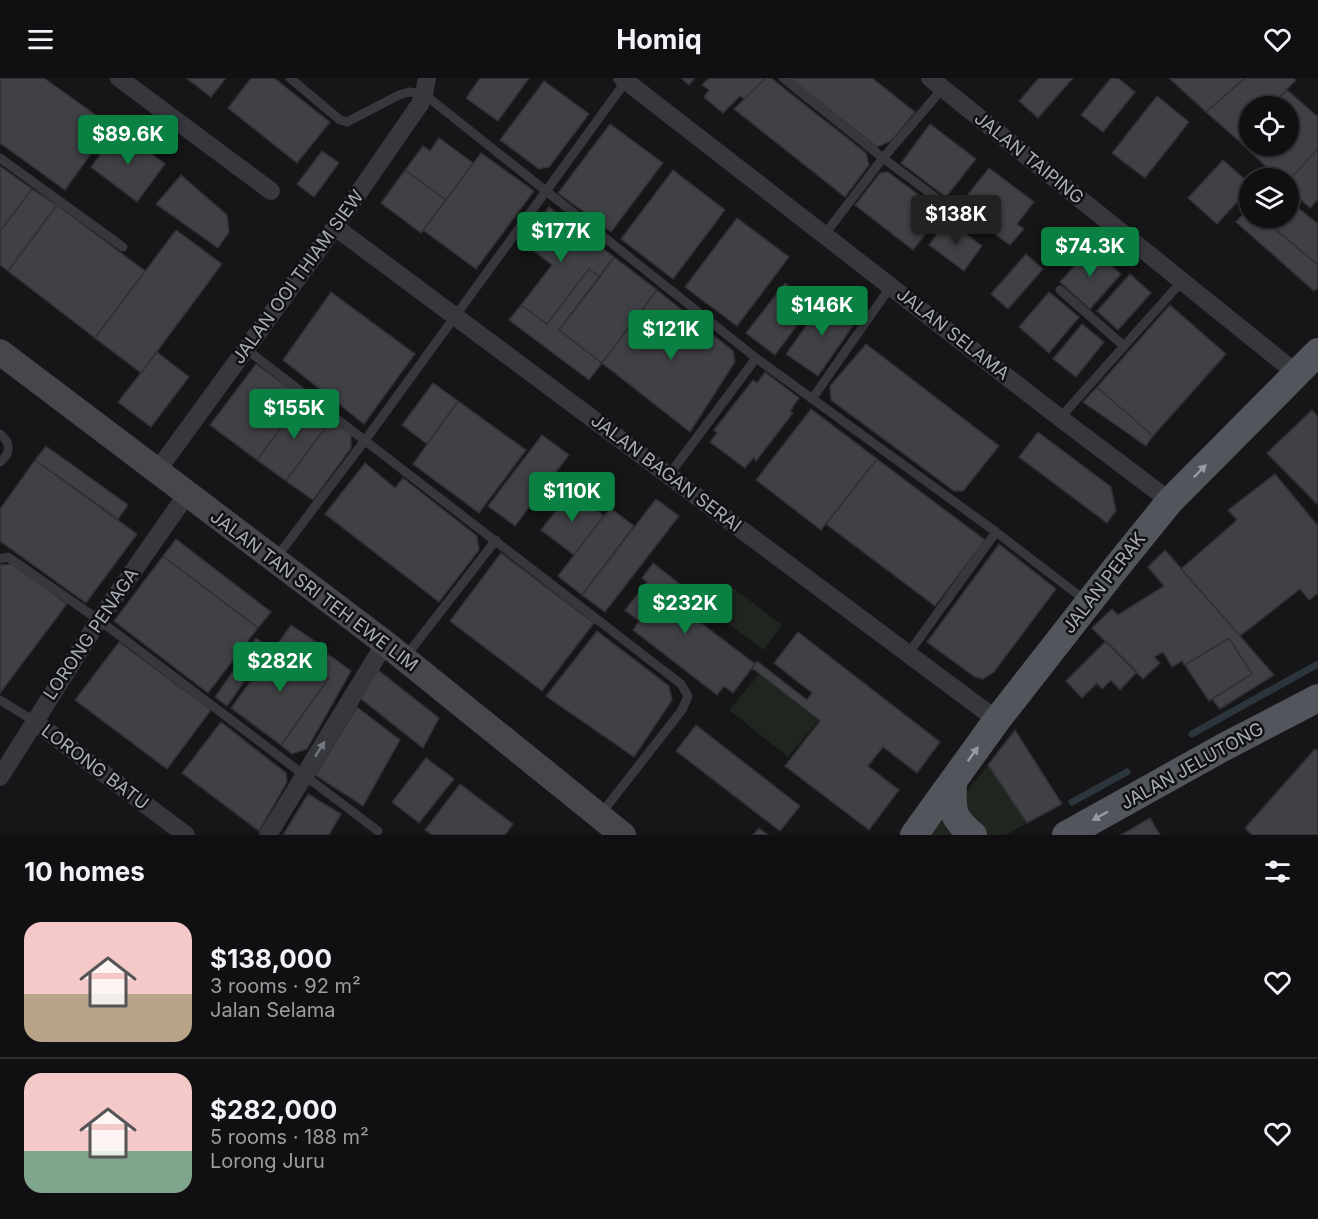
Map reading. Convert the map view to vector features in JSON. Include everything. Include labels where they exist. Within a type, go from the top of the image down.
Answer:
[{"type":"main road","name":"JALAN TAN SRI TEH EWE LIM","points":[[0,352],[395,651],[623,835]]},
{"type":"main road","name":"JALAN PERAK","points":[[914,835],[997,720],[1170,501],[1318,352]]},
{"type":"main road","name":"JALAN JELUTONG","points":[[1066,835],[1222,748],[1318,698]]},
{"type":"main road","points":[[952,782],[952,806],[957,821],[973,835]]},
{"type":"street","points":[[120,78],[271,191]]},
{"type":"street","name":"JALAN SELAMA","points":[[624,79],[1170,501]]},
{"type":"street","name":"JALAN TAIPING","points":[[937,83],[1296,373]]},
{"type":"street","name":"JALAN OOI THIAM SIEW","points":[[157,471],[335,227],[420,104],[426,86]]},
{"type":"street","name":"JALAN BAGAN SERAI","points":[[335,227],[997,720]]},
{"type":"street","name":"LORONG PENAGA","points":[[0,777],[99,620],[187,494]]},
{"type":"street","points":[[268,835],[305,774],[395,651]]},
{"type":"street","name":"LORONG BATU","points":[[34,721],[186,835]]},
{"type":"lane","points":[[290,78],[340,120],[347,122],[399,95],[426,86],[546,192],[756,358],[996,532],[1088,602]]},
{"type":"lane","points":[[783,78],[947,206]]},
{"type":"lane","points":[[275,559],[366,439],[546,192],[624,79]]},
{"type":"lane","points":[[825,234],[937,83]]},
{"type":"lane","points":[[0,158],[123,247]]},
{"type":"lane","points":[[1060,418],[1182,281]]},
{"type":"lane","points":[[812,399],[891,286]]},
{"type":"lane","points":[[1060,290],[1124,346]]},
{"type":"lane","points":[[246,349],[366,439],[681,684],[688,696],[682,710],[600,816]]},
{"type":"lane","points":[[669,476],[756,358]]},
{"type":"lane","points":[[0,434],[8,443],[9,450],[0,462]]},
{"type":"lane","points":[[908,654],[996,532]]},
{"type":"lane","points":[[395,651],[496,540]]},
{"type":"lane","points":[[0,559],[8,558],[22,566],[99,620],[378,831]]},
{"type":"lane","points":[[0,700],[34,721]]},
{"type":"shaded area","points":[[732,587],[782,625],[763,650],[713,612]]},
{"type":"shaded area","points":[[759,674],[818,721],[788,757],[729,710]]},
{"type":"shaded area","points":[[988,765],[1027,823],[1006,835],[931,835]]},
{"type":"building","points":[[0,78],[44,78],[111,126],[65,190],[0,143]]},
{"type":"building","points":[[186,78],[226,78],[211,97]]},
{"type":"building","points":[[251,78],[274,78],[330,122],[297,163],[228,108]]},
{"type":"building","points":[[480,78],[529,78],[498,121],[466,98]]},
{"type":"building","points":[[681,78],[695,78],[689,85]]},
{"type":"building","points":[[709,78],[766,78],[744,99],[740,96],[723,113],[704,97],[709,90],[702,85]]},
{"type":"building","points":[[766,78],[771,78],[866,153],[869,165],[845,197],[734,109]]},
{"type":"building","points":[[789,78],[872,78],[915,112],[891,141],[877,147]]},
{"type":"building","points":[[1039,78],[1073,78],[1038,118],[1019,101]]},
{"type":"building","points":[[1111,78],[1118,78],[1135,92],[1103,132],[1081,115]]},
{"type":"building","points":[[1169,78],[1245,78],[1206,112]]},
{"type":"building","points":[[1245,78],[1293,78],[1296,80],[1281,96],[1239,96],[1239,141],[1206,112]]},
{"type":"building","points":[[544,81],[589,114],[549,167],[539,169],[500,140]]},
{"type":"building","points":[[1287,90],[1294,96],[1281,96]]},
{"type":"building","points":[[1157,96],[1189,122],[1145,178],[1112,153]]},
{"type":"building","points":[[1299,100],[1318,115],[1318,149],[1299,169],[1267,168],[1255,156],[1299,156]]},
{"type":"building","points":[[610,124],[663,163],[611,232],[558,193]]},
{"type":"building","points":[[930,124],[976,159],[946,197],[901,163]]},
{"type":"building","points":[[119,129],[165,164],[137,202],[91,167]]},
{"type":"building","points":[[439,138],[473,163],[446,200],[405,170],[423,146],[430,151]]},
{"type":"building","points":[[1318,149],[1318,199],[1310,208],[1299,198],[1299,169]]},
{"type":"building","points":[[322,151],[339,163],[314,197],[297,184]]},
{"type":"building","points":[[481,153],[534,191],[476,269],[423,230]]},
{"type":"building","points":[[1223,160],[1239,174],[1239,200],[1217,224],[1188,198]]},
{"type":"building","points":[[0,166],[32,189],[0,231]]},
{"type":"building","points":[[989,168],[1034,202],[1017,224],[1024,229],[1010,245],[958,207]]},
{"type":"building","points":[[405,170],[446,200],[421,233],[381,203]]},
{"type":"building","points":[[673,170],[725,210],[673,279],[621,239]]},
{"type":"building","points":[[888,172],[943,213],[913,250],[855,205],[880,173]]},
{"type":"building","points":[[181,175],[227,215],[229,232],[218,248],[156,204]]},
{"type":"building","points":[[32,189],[57,205],[8,271],[0,265],[0,231]]},
{"type":"building","points":[[57,205],[145,271],[95,338],[8,271]]},
{"type":"building","points":[[549,207],[614,257],[600,277],[589,269],[547,324],[521,305],[552,265],[522,242]]},
{"type":"building","points":[[1299,208],[1318,224],[1318,265],[1274,228],[1299,228]]},
{"type":"building","points":[[737,218],[789,257],[737,326],[685,287]]},
{"type":"building","points":[[947,220],[982,246],[964,271],[929,245]]},
{"type":"building","points":[[1243,228],[1274,228],[1318,265],[1318,288],[1314,291]]},
{"type":"building","points":[[176,230],[222,264],[141,373],[95,338]]},
{"type":"building","points":[[1091,248],[1121,274],[1090,309],[1060,282]]},
{"type":"building","points":[[1026,254],[1043,269],[1008,309],[991,294]]},
{"type":"building","points":[[614,257],[657,290],[602,363],[559,330]]},
{"type":"building","points":[[589,269],[600,277],[559,330],[602,363],[589,380],[509,320],[521,305],[547,324]]},
{"type":"building","points":[[1130,274],[1151,293],[1118,330],[1097,311]]},
{"type":"building","points":[[785,283],[813,304],[775,355],[746,333]]},
{"type":"building","points":[[657,290],[733,351],[735,362],[690,432],[602,363]]},
{"type":"building","points":[[331,292],[415,354],[364,424],[283,360]]},
{"type":"building","points":[[1049,292],[1079,317],[1049,353],[1019,327]]},
{"type":"building","points":[[826,298],[857,320],[818,376],[786,354]]},
{"type":"building","points":[[1170,305],[1226,354],[1153,436],[1097,387]]},
{"type":"building","points":[[1082,324],[1104,342],[1076,377],[1053,359]]},
{"type":"building","points":[[866,344],[999,446],[963,491],[954,491],[831,400],[830,386]]},
{"type":"building","points":[[157,352],[189,377],[151,427],[118,402]]},
{"type":"building","points":[[256,364],[303,398],[257,460],[210,425]]},
{"type":"building","points":[[765,372],[799,398],[790,411],[793,413],[756,461],[754,457],[745,468],[710,442],[717,433],[714,430],[753,380],[757,383]]},
{"type":"building","points":[[433,383],[458,401],[427,444],[402,425]]},
{"type":"building","points":[[1097,387],[1153,436],[1146,446],[1083,402]]},
{"type":"building","points":[[303,398],[331,420],[286,481],[257,460]]},
{"type":"building","points":[[458,401],[526,450],[479,513],[413,464]]},
{"type":"building","points":[[811,409],[877,459],[821,530],[756,480]]},
{"type":"building","points":[[1312,410],[1318,417],[1318,505],[1267,453]]},
{"type":"building","points":[[331,420],[351,435],[351,448],[313,500],[286,481]]},
{"type":"building","points":[[1038,432],[1111,487],[1116,511],[1107,523],[1019,457]]},
{"type":"building","points":[[542,435],[569,455],[515,526],[488,506]]},
{"type":"building","points":[[46,446],[128,505],[118,519],[35,460]]},
{"type":"building","points":[[877,459],[985,540],[935,606],[826,524]]},
{"type":"building","points":[[35,460],[137,534],[86,603],[0,541],[0,509]]},
{"type":"building","points":[[365,463],[395,488],[403,478],[477,536],[479,550],[439,602],[325,514]]},
{"type":"building","points":[[1275,474],[1318,526],[1318,593],[1309,600],[1300,589],[1240,636],[1181,569],[1237,520],[1228,510]]},
{"type":"building","points":[[571,491],[604,516],[574,555],[541,530]]},
{"type":"building","points":[[656,499],[679,516],[605,612],[582,595]]},
{"type":"building","points":[[610,508],[634,526],[582,595],[558,576]]},
{"type":"building","points":[[176,539],[271,612],[258,628],[163,556]]},
{"type":"building","points":[[999,544],[1056,589],[994,672],[983,679],[975,677],[927,642]]},
{"type":"building","points":[[1165,550],[1274,675],[1220,709],[1212,699],[1209,701],[1182,661],[1172,667],[1163,652],[1154,657],[1160,663],[1143,679],[1092,628],[1112,609],[1118,615],[1164,586],[1148,567]]},
{"type":"building","points":[[501,553],[594,623],[542,691],[450,621]]},
{"type":"building","points":[[163,556],[258,628],[208,693],[114,621]]},
{"type":"building","points":[[653,563],[686,589],[675,603],[755,664],[733,693],[724,686],[717,695],[633,630],[639,621],[625,610],[647,582],[642,578]]},
{"type":"building","points":[[13,564],[67,604],[0,693],[0,565]]},
{"type":"building","points":[[291,625],[316,642],[303,659],[279,642]]},
{"type":"building","points":[[597,631],[669,686],[672,700],[634,757],[546,696]]},
{"type":"building","points":[[798,632],[940,742],[917,773],[883,747],[868,766],[899,790],[869,830],[785,766],[820,721],[752,668],[757,661],[807,700],[812,693],[774,663]]},
{"type":"building","points":[[256,638],[269,647],[227,706],[215,697]]},
{"type":"building","points":[[1229,638],[1252,674],[1209,701],[1185,665]]},
{"type":"building","points":[[1106,641],[1137,672],[1120,690],[1111,680],[1102,689],[1097,683],[1082,698],[1066,681]]},
{"type":"building","points":[[119,642],[211,710],[167,769],[75,700]]},
{"type":"building","points":[[279,642],[329,678],[281,745],[231,708]]},
{"type":"building","points":[[328,654],[351,671],[307,749],[292,754],[281,745],[329,678],[317,669]]},
{"type":"building","points":[[378,670],[439,718],[423,748],[360,698]]},
{"type":"building","points":[[357,707],[400,740],[363,806],[315,775]]},
{"type":"building","points":[[221,722],[286,773],[287,782],[259,831],[182,773]]},
{"type":"building","points":[[696,725],[800,806],[780,831],[676,751]]},
{"type":"building","points":[[1015,730],[1062,804],[1027,823],[988,765]]},
{"type":"building","points":[[1315,749],[1318,751],[1318,835],[1252,835],[1245,828]]},
{"type":"building","points":[[426,758],[454,779],[419,823],[392,802]]},
{"type":"building","points":[[460,784],[513,824],[505,835],[432,835],[425,830]]},
{"type":"building","points":[[308,794],[341,814],[329,835],[283,835]]},
{"type":"building","points":[[1150,818],[1160,835],[1121,835]]},
{"type":"building","points":[[759,828],[768,835],[753,835]]},
{"type":"waterway","points":[[1192,734],[1318,664]]},
{"type":"waterway","points":[[1072,802],[1127,772]]}]
